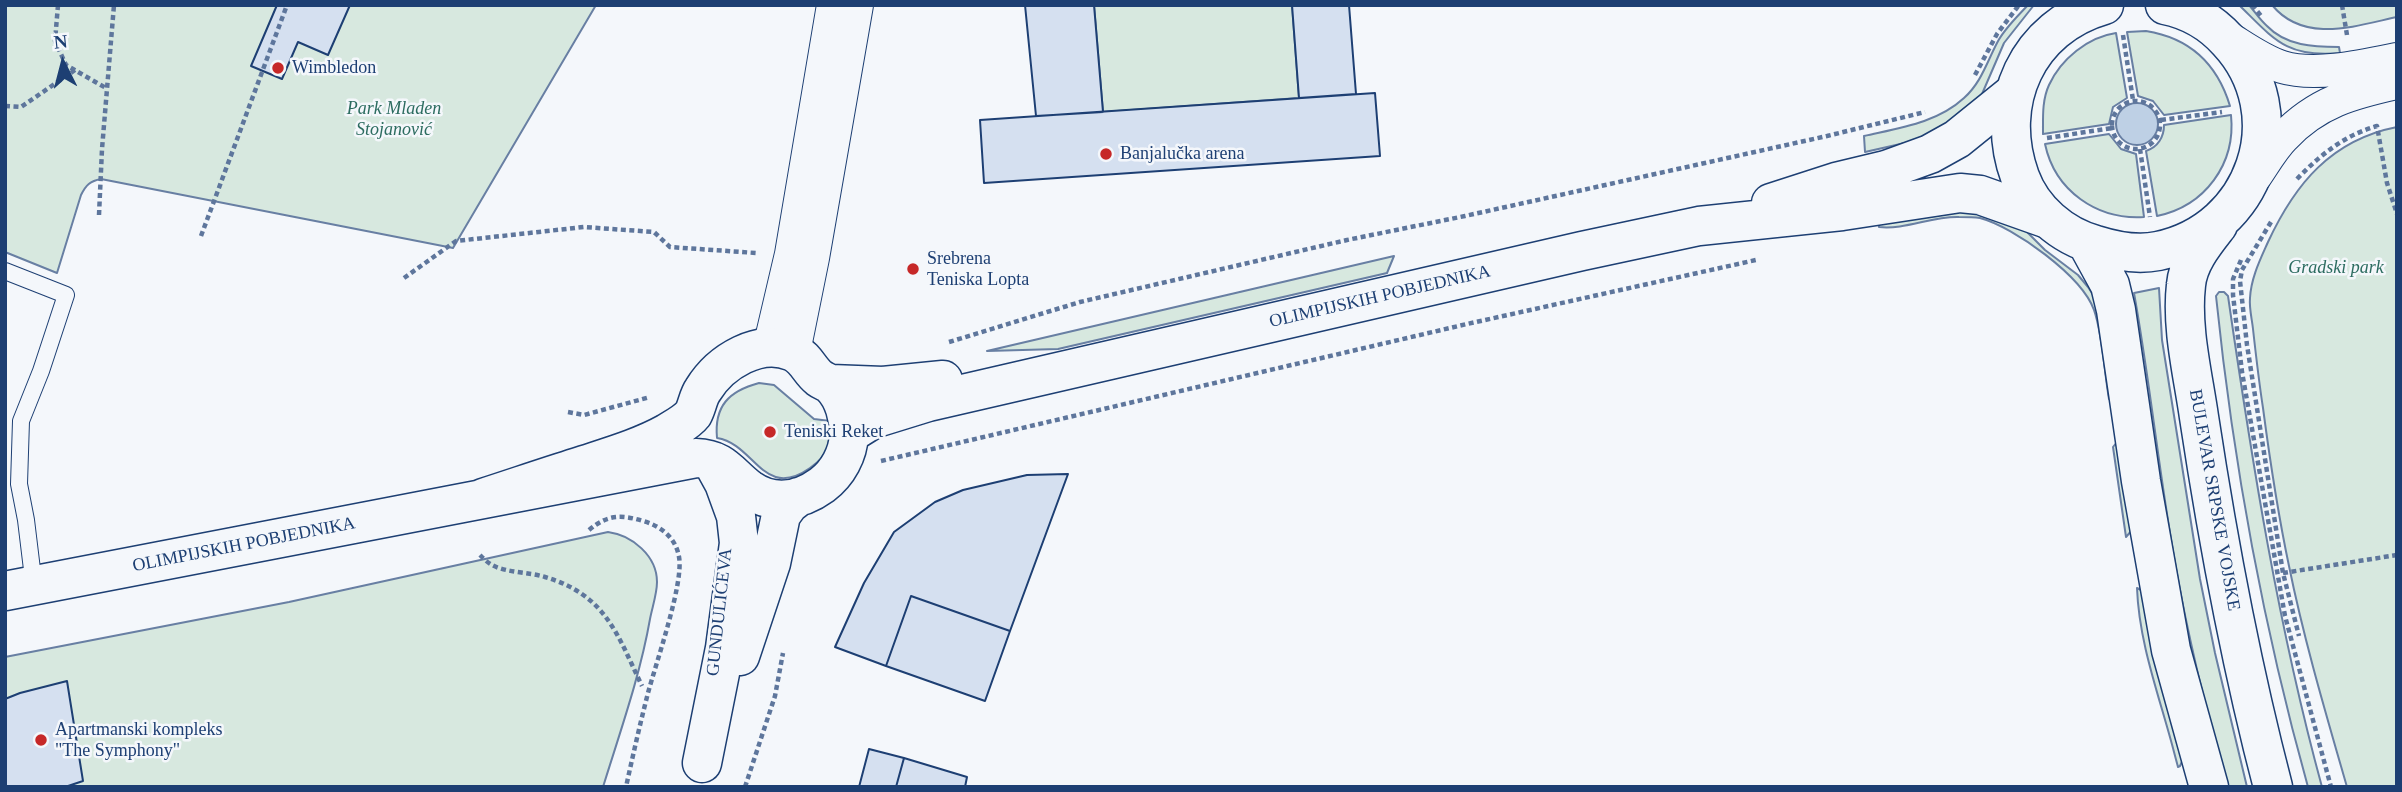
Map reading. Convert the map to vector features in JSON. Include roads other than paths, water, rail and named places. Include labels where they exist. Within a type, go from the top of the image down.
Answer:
[{"type":"street","points":[[781,350],[791,254],[833,5]]},
{"type":"street","points":[[781,350],[813,258],[857,5]]},
{"type":"street","name":"BULEVAR SRPSKE VOJSKE","points":[[2171,6],[2195,15],[2219,31],[2243,60],[2252,76],[2260,104],[2263,135],[2243,212],[2195,256],[2186,283],[2185,316],[2207,471],[2237,635],[2273,787]]},
{"type":"street","points":[[2113,15],[2088,10],[2065,15],[2025,66],[2014,93],[2010,121],[2012,149],[2021,179],[2045,218],[2087,243],[2117,251],[2157,251],[2195,238],[2243,212],[2282,138],[2308,114],[2328,102],[2356,92],[2397,83]]},
{"type":"street","points":[[2219,31],[2255,55],[2282,67],[2303,70],[2351,68],[2397,59]]},
{"type":"street","name":"OLIMPIJSKIH POBJEDNIKA","points":[[854,436],[872,428],[1060,370],[1699,226],[1930,155],[1966,132],[2014,93]]},
{"type":"street","name":"OLIMPIJSKIH POBJEDNIKA","points":[[1699,226],[1842,211],[1960,192],[1989,197],[2045,218]]},
{"type":"street","points":[[2087,243],[2110,285],[2113,298],[2141,481],[2171,650],[2209,787]]},
{"type":"street","points":[[781,350],[803,358],[817,377],[836,391],[854,436],[853,464],[839,487],[817,505],[764,513],[743,503],[711,473],[699,414],[703,389],[721,368],[736,357],[781,350]]},
{"type":"street","name":"OLIMPIJSKIH POBJEDNIKA","points":[[483,498],[666,434],[699,414],[715,389],[733,372],[781,350]]},
{"type":"street","name":"OLIMPIJSKIH POBJEDNIKA","points":[[733,372],[755,363],[776,362],[786,366],[814,392],[825,397],[836,391],[1060,370]]},
{"type":"street","name":"OLIMPIJSKIH POBJEDNIKA","points":[[20,589],[483,498],[711,473]]},
{"type":"street","name":"GUNDULIĆEVA","points":[[698,775],[728,536],[727,520],[711,473]]},
{"type":"street","name":"GUNDULIĆEVA","points":[[698,775],[756,637],[793,508]]},
{"type":"lane","points":[[5,271],[65,295],[41,371],[21,421],[19,484],[29,539],[20,589]]},
{"type":"water","points":[[2137,103],[2152,109],[2158,124],[2152,139],[2137,145],[2122,139],[2116,124],[2122,109]]},
{"type":"place","name":"Wimbledon","points":[[278,68]]},
{"type":"place","name":"Banjalučka arena","points":[[1106,154]]},
{"type":"place","name":"Srebrena Teniska Lopta","points":[[913,269]]},
{"type":"place","name":"Teniski Reket","points":[[770,432]]},
{"type":"place","name":"Apartmanski kompleks \"The Symphony\"","points":[[41,740]]},
{"type":"park label","name":"Park Mladen Stojanović","points":[[394,119]]},
{"type":"park label","name":"Gradski park","points":[[2336,268]]}]
